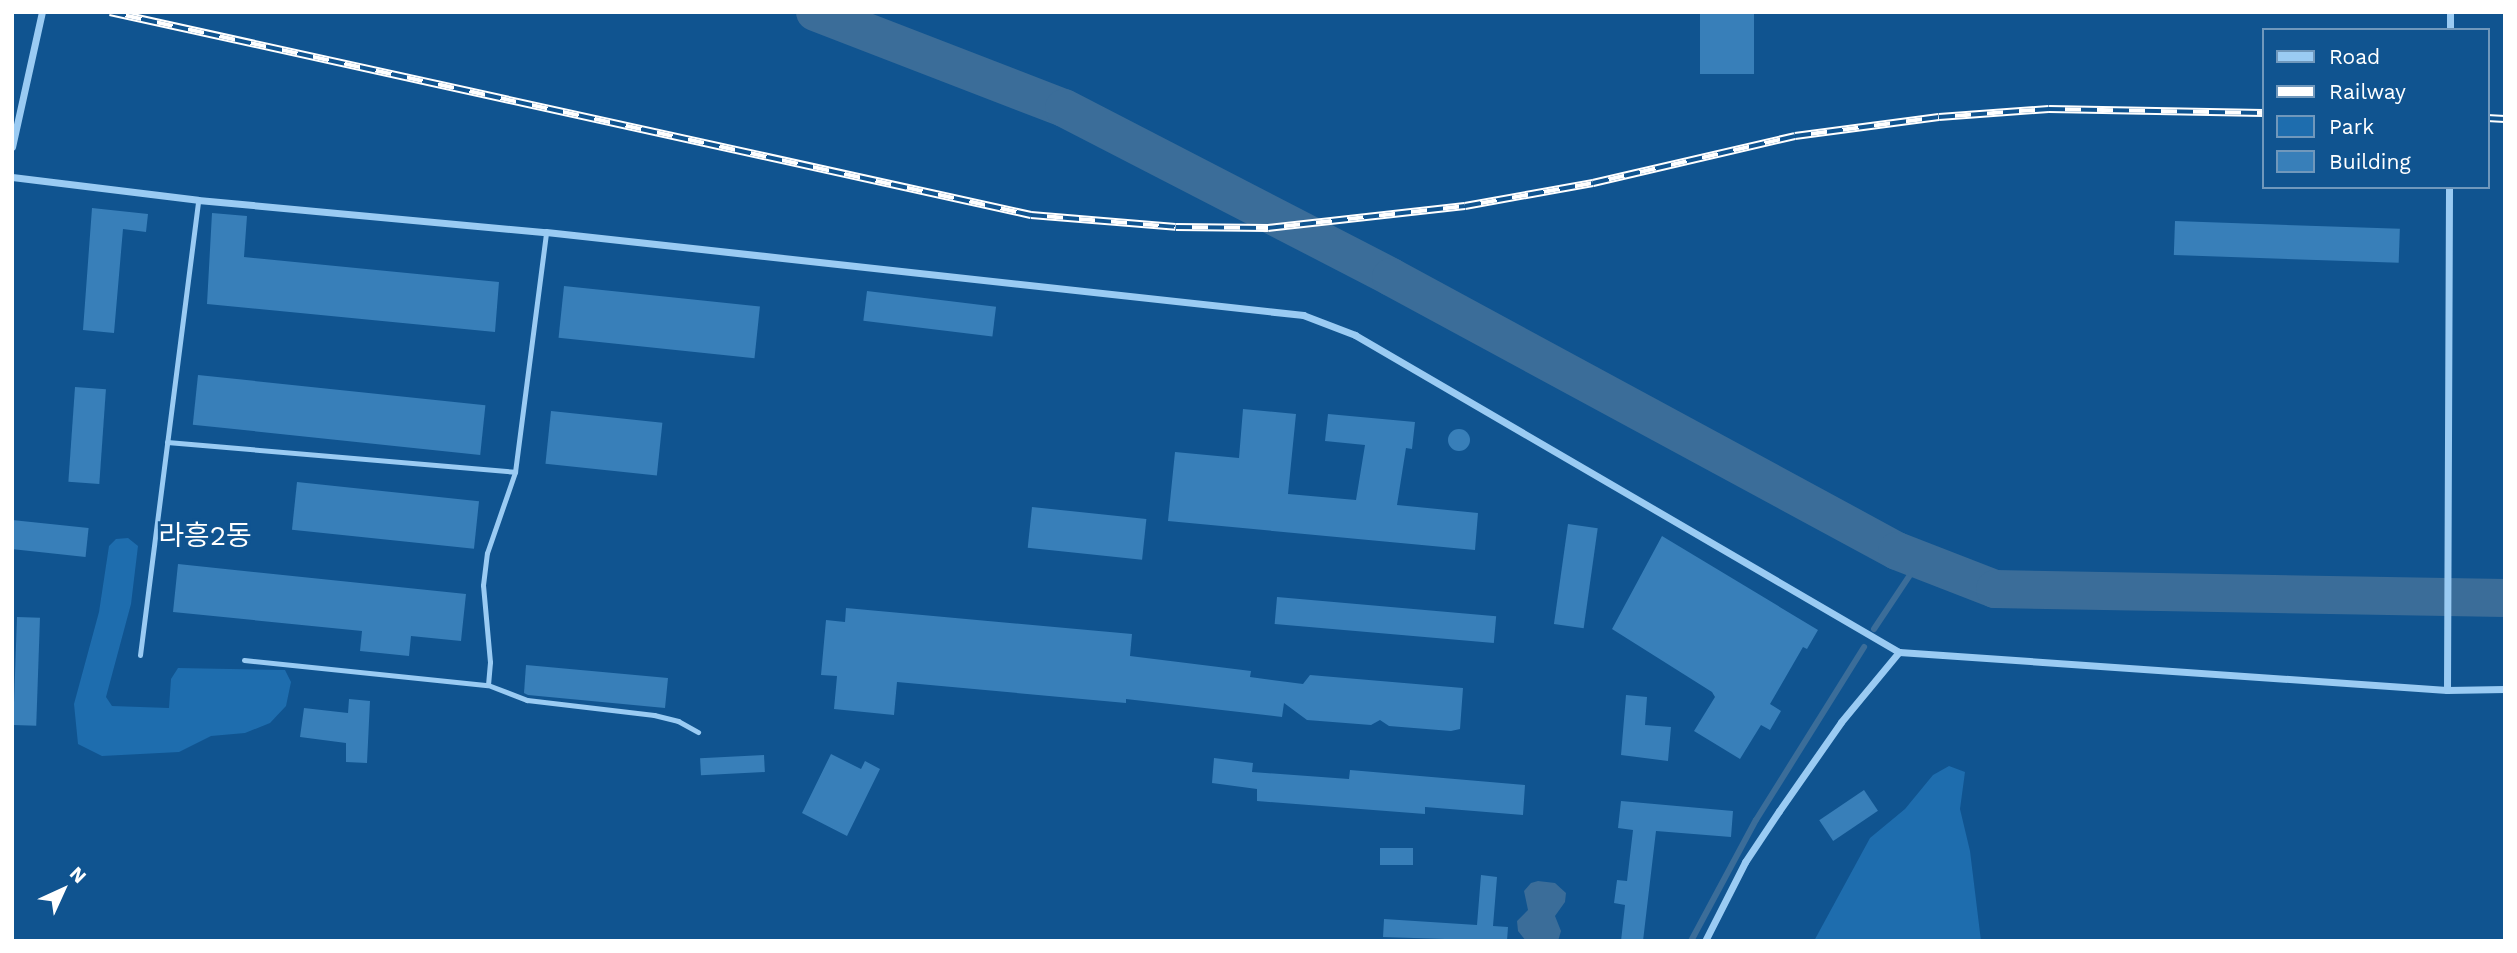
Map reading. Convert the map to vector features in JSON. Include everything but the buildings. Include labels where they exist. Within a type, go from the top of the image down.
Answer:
[{"type":"street","points":[[12,147],[42,12]]},
{"type":"street","points":[[12,177],[198,200],[546,232],[1275,312],[1325,321],[1355,335],[1899,652],[2447,690],[2505,690]]},
{"type":"street","points":[[2447,690],[2449,189]]},
{"type":"street","points":[[1704,941],[1745,862],[1772,821],[1841,722],[1899,652]]},
{"type":"lane","points":[[140,655],[198,200]]},
{"type":"lane","points":[[488,685],[489,649],[483,585],[486,563],[515,472],[546,232]]},
{"type":"lane","points":[[167,442],[515,472]]},
{"type":"lane","points":[[244,660],[488,685],[527,700],[654,715],[678,721],[698,732]]},
{"type":"green space","points":[[128,538],[138,546],[131,604],[106,697],[112,706],[169,708],[171,679],[178,668],[285,670],[291,682],[286,706],[270,723],[245,733],[211,736],[179,752],[102,756],[78,744],[74,704],[99,612],[109,546],[116,539]]},
{"type":"green space","points":[[1949,766],[1965,772],[1960,809],[1970,851],[1981,941],[1814,941],[1870,838],[1905,809],[1933,775]]},
{"type":"shaded area","points":[[1531,883],[1555,883],[1566,893],[1565,902],[1555,916],[1561,931],[1558,941],[1526,941],[1518,931],[1517,921],[1528,910],[1524,891]]},
{"type":"waterway","points":[[815,12],[1064,108],[1391,277],[1897,551],[1995,589],[2505,598]]},
{"type":"waterway","points":[[1874,629],[1920,560]]},
{"type":"waterway","points":[[1691,941],[1756,820],[1864,647]]},
{"type":"railway","points":[[110,12],[1031,215],[1176,227],[1268,228],[1465,206],[1593,183],[1795,136],[1939,117],[2049,109],[2262,113]]},
{"type":"railway","points":[[2489,118],[2505,119]]},
{"type":"district","name":"라흥2동","points":[[205,536]]}]
